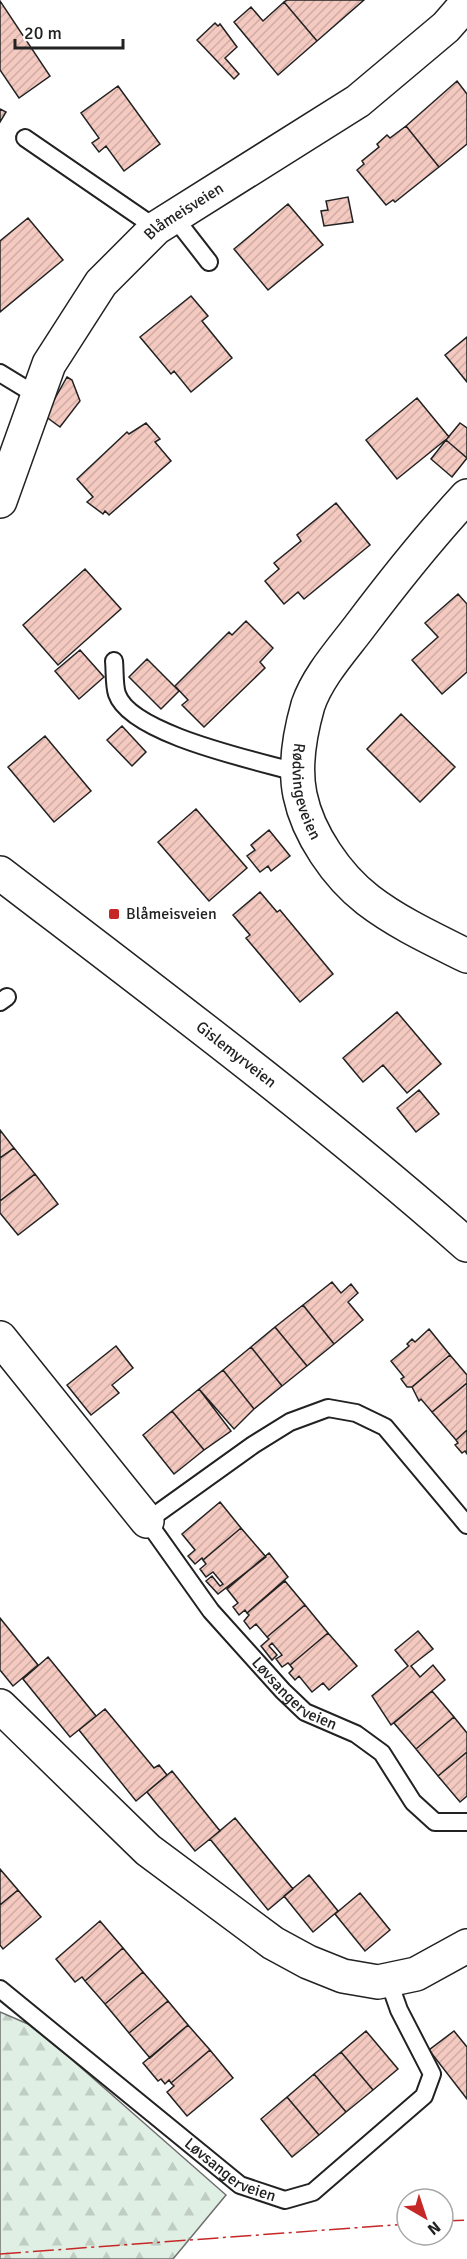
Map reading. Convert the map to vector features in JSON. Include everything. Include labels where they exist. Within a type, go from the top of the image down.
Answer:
[{"type":"street","name":"Blåmeisveien","points":[[0,501],[36,394],[50,364],[101,283],[165,222],[358,101],[446,27],[467,3]]},
{"type":"street","name":"Rødvingeveien","points":[[467,496],[409,562],[331,664],[309,703],[298,746],[300,795],[324,851],[342,875],[367,899],[394,918],[467,956]]},
{"type":"street","name":"Gislemyrveien","points":[[0,873],[217,1037],[408,1193],[467,1245]]},
{"type":"street","name":"Løvsangerveien","points":[[0,1338],[147,1521]]},
{"type":"street","points":[[0,1706],[147,1850],[273,1943],[308,1962],[343,1976],[378,1982],[416,1974],[467,1946]]},
{"type":"lane","points":[[25,138],[165,222],[209,262]]},
{"type":"lane","points":[[0,373],[36,394]]},
{"type":"lane","points":[[114,662],[117,695],[135,717],[160,732],[299,773]]},
{"type":"lane","points":[[147,1521],[253,1445],[291,1422],[328,1408],[356,1413],[385,1427],[467,1525]]},
{"type":"lane","name":"Løvsangerveien","points":[[147,1521],[211,1611],[305,1712],[356,1734],[382,1753],[413,1803],[435,1822],[467,1822]]},
{"type":"lane","name":"Løvsangerveien","points":[[0,1989],[240,2185],[285,2200],[313,2192],[424,2096],[432,2074],[399,2010],[388,1979]]},
{"type":"green space","points":[[0,2012],[28,2024],[70,2058],[226,2195],[173,2259],[0,2259]]},
{"type":"building","points":[[287,0],[364,0],[317,41],[284,2]]},
{"type":"building","points":[[0,1],[50,76],[19,98],[0,70]]},
{"type":"building","points":[[284,2],[317,41],[278,75],[234,22],[251,7],[263,21]]},
{"type":"building","points":[[215,23],[218,26],[220,24],[237,47],[225,58],[239,74],[234,79],[197,40]]},
{"type":"building","points":[[457,81],[467,94],[467,144],[439,167],[406,126]]},
{"type":"building","points":[[118,86],[160,144],[124,171],[106,146],[99,152],[92,143],[99,138],[81,113]]},
{"type":"building","points":[[0,109],[6,112],[0,122]]},
{"type":"building","points":[[406,126],[439,167],[395,202],[393,200],[386,205],[357,170],[364,164],[362,161],[379,147],[377,144],[387,135],[390,138]]},
{"type":"building","points":[[348,197],[353,222],[324,226],[321,211],[328,210],[326,201]]},
{"type":"building","points":[[288,204],[323,245],[268,290],[234,249]]},
{"type":"building","points":[[28,218],[63,260],[0,312],[0,241]]},
{"type":"building","points":[[191,296],[208,316],[202,321],[232,358],[191,392],[174,371],[171,374],[140,337]]},
{"type":"building","points":[[467,337],[467,382],[445,355]]},
{"type":"building","points":[[67,377],[72,380],[80,401],[60,427],[45,416]]},
{"type":"building","points":[[417,398],[449,437],[397,479],[366,440]]},
{"type":"building","points":[[146,423],[160,439],[155,442],[171,461],[109,515],[105,511],[103,514],[87,502],[93,497],[77,479],[127,432],[129,434]]},
{"type":"building","points":[[460,423],[467,428],[467,458],[446,440]]},
{"type":"building","points":[[446,440],[467,458],[452,477],[431,459]]},
{"type":"building","points":[[336,503],[370,545],[304,599],[298,592],[284,604],[265,581],[279,569],[274,563],[301,541],[297,535]]},
{"type":"building","points":[[85,569],[121,609],[58,665],[23,625]]},
{"type":"building","points":[[458,594],[467,604],[467,672],[442,694],[412,660],[438,637],[425,623]]},
{"type":"building","points":[[246,621],[273,648],[260,662],[265,668],[204,727],[182,705],[188,700],[175,686],[229,632],[232,635]]},
{"type":"building","points":[[80,650],[104,677],[79,699],[55,671]]},
{"type":"building","points":[[147,659],[179,691],[161,709],[129,677]]},
{"type":"building","points":[[401,714],[455,767],[420,802],[367,749]]},
{"type":"building","points":[[122,726],[146,752],[132,766],[107,740]]},
{"type":"building","points":[[45,736],[91,791],[54,822],[8,767]]},
{"type":"building","points":[[196,809],[247,868],[209,901],[158,842]]},
{"type":"building","points":[[269,830],[290,856],[271,871],[268,866],[260,872],[247,856],[255,850],[251,845]]},
{"type":"building","points":[[260,892],[277,912],[280,910],[333,974],[300,1002],[246,938],[250,935],[233,915]]},
{"type":"building","points":[[397,1012],[441,1064],[407,1093],[383,1065],[363,1082],[343,1058]]},
{"type":"building","points":[[419,1090],[439,1114],[416,1132],[397,1108]]},
{"type":"building","points":[[0,1130],[14,1148],[0,1158]]},
{"type":"building","points":[[14,1148],[35,1174],[0,1201],[0,1158]]},
{"type":"building","points":[[35,1174],[58,1204],[18,1235],[0,1213],[0,1201]]},
{"type":"building","points":[[332,1282],[341,1293],[351,1284],[358,1293],[348,1302],[363,1320],[334,1344],[303,1305]]},
{"type":"building","points":[[303,1305],[334,1344],[307,1366],[275,1327]]},
{"type":"building","points":[[275,1327],[307,1366],[282,1386],[251,1347]]},
{"type":"building","points":[[429,1329],[450,1355],[412,1387],[407,1387],[401,1379],[404,1377],[391,1361],[409,1346],[407,1344],[412,1339],[415,1342]]},
{"type":"building","points":[[116,1346],[133,1368],[112,1385],[119,1393],[91,1415],[67,1385]]},
{"type":"building","points":[[251,1347],[282,1386],[254,1409],[223,1370]]},
{"type":"building","points":[[450,1355],[467,1375],[467,1383],[432,1412],[421,1399],[419,1401],[412,1387]]},
{"type":"building","points":[[223,1370],[254,1409],[234,1429],[199,1389]]},
{"type":"building","points":[[467,1383],[467,1430],[456,1440],[432,1412]]},
{"type":"building","points":[[199,1389],[231,1431],[204,1450],[172,1411]]},
{"type":"building","points":[[172,1411],[204,1450],[174,1474],[143,1435]]},
{"type":"building","points":[[467,1430],[467,1454],[465,1451],[462,1453],[455,1445],[458,1443],[456,1440]]},
{"type":"building","points":[[220,1502],[241,1528],[195,1564],[188,1556],[195,1550],[182,1534]]},
{"type":"building","points":[[241,1528],[266,1557],[218,1594],[206,1581],[212,1576],[220,1586],[223,1584],[213,1572],[206,1577],[200,1569],[206,1564],[203,1560]]},
{"type":"building","points":[[269,1553],[288,1577],[247,1613],[245,1610],[239,1615],[233,1607],[238,1603],[227,1589]]},
{"type":"building","points":[[285,1581],[305,1605],[267,1637],[256,1624],[250,1629],[244,1621],[249,1615],[247,1613]]},
{"type":"building","points":[[305,1605],[328,1633],[290,1665],[288,1663],[282,1667],[276,1659],[282,1655],[272,1643],[269,1646],[277,1655],[272,1660],[261,1646],[269,1639],[267,1637]]},
{"type":"building","points":[[0,1618],[38,1665],[13,1686],[0,1670]]},
{"type":"building","points":[[418,1631],[433,1649],[411,1666],[420,1677],[433,1665],[445,1680],[391,1725],[372,1696],[408,1666],[395,1650]]},
{"type":"building","points":[[328,1633],[357,1666],[329,1690],[323,1683],[312,1692],[299,1676],[295,1680],[289,1673],[293,1669],[290,1665]]},
{"type":"building","points":[[48,1657],[96,1716],[70,1737],[23,1679]]},
{"type":"building","points":[[432,1691],[454,1717],[416,1749],[394,1723]]},
{"type":"building","points":[[105,1709],[154,1768],[159,1765],[167,1775],[136,1801],[79,1730]]},
{"type":"building","points":[[454,1717],[467,1733],[467,1752],[438,1776],[416,1749]]},
{"type":"building","points":[[467,1752],[467,1796],[460,1802],[438,1776]]},
{"type":"building","points":[[172,1771],[220,1831],[195,1851],[147,1792]]},
{"type":"building","points":[[235,1818],[293,1889],[268,1910],[210,1839]]},
{"type":"building","points":[[0,1869],[18,1890],[0,1905]]},
{"type":"building","points":[[309,1875],[338,1911],[313,1932],[284,1896]]},
{"type":"building","points":[[18,1890],[41,1917],[3,1949],[0,1945],[0,1905]]},
{"type":"building","points":[[360,1893],[390,1930],[365,1951],[335,1914]]},
{"type":"building","points":[[100,1921],[123,1948],[85,1981],[82,1977],[75,1982],[56,1959]]},
{"type":"building","points":[[123,1948],[143,1972],[105,2004],[85,1981]]},
{"type":"building","points":[[143,1972],[168,2001],[129,2033],[105,2004]]},
{"type":"building","points":[[168,2001],[188,2025],[150,2058],[129,2033]]},
{"type":"building","points":[[188,2025],[210,2050],[171,2083],[169,2080],[165,2084],[161,2079],[158,2081],[143,2063]]},
{"type":"building","points":[[366,2031],[398,2069],[373,2090],[341,2052]]},
{"type":"building","points":[[454,2031],[467,2047],[467,2099],[429,2050]]},
{"type":"building","points":[[210,2050],[233,2078],[187,2116],[167,2092],[174,2086],[171,2083]]},
{"type":"building","points":[[341,2052],[373,2090],[346,2112],[314,2074]]},
{"type":"building","points":[[314,2074],[346,2112],[319,2135],[287,2097]]},
{"type":"building","points":[[287,2097],[319,2135],[292,2157],[261,2119]]},
{"type":"power","points":[[455,2220],[467,2220]]},
{"type":"power","points":[[0,2254],[395,2225]]},
{"type":"place","name":"Blåmeisveien","points":[[114,914]]}]
